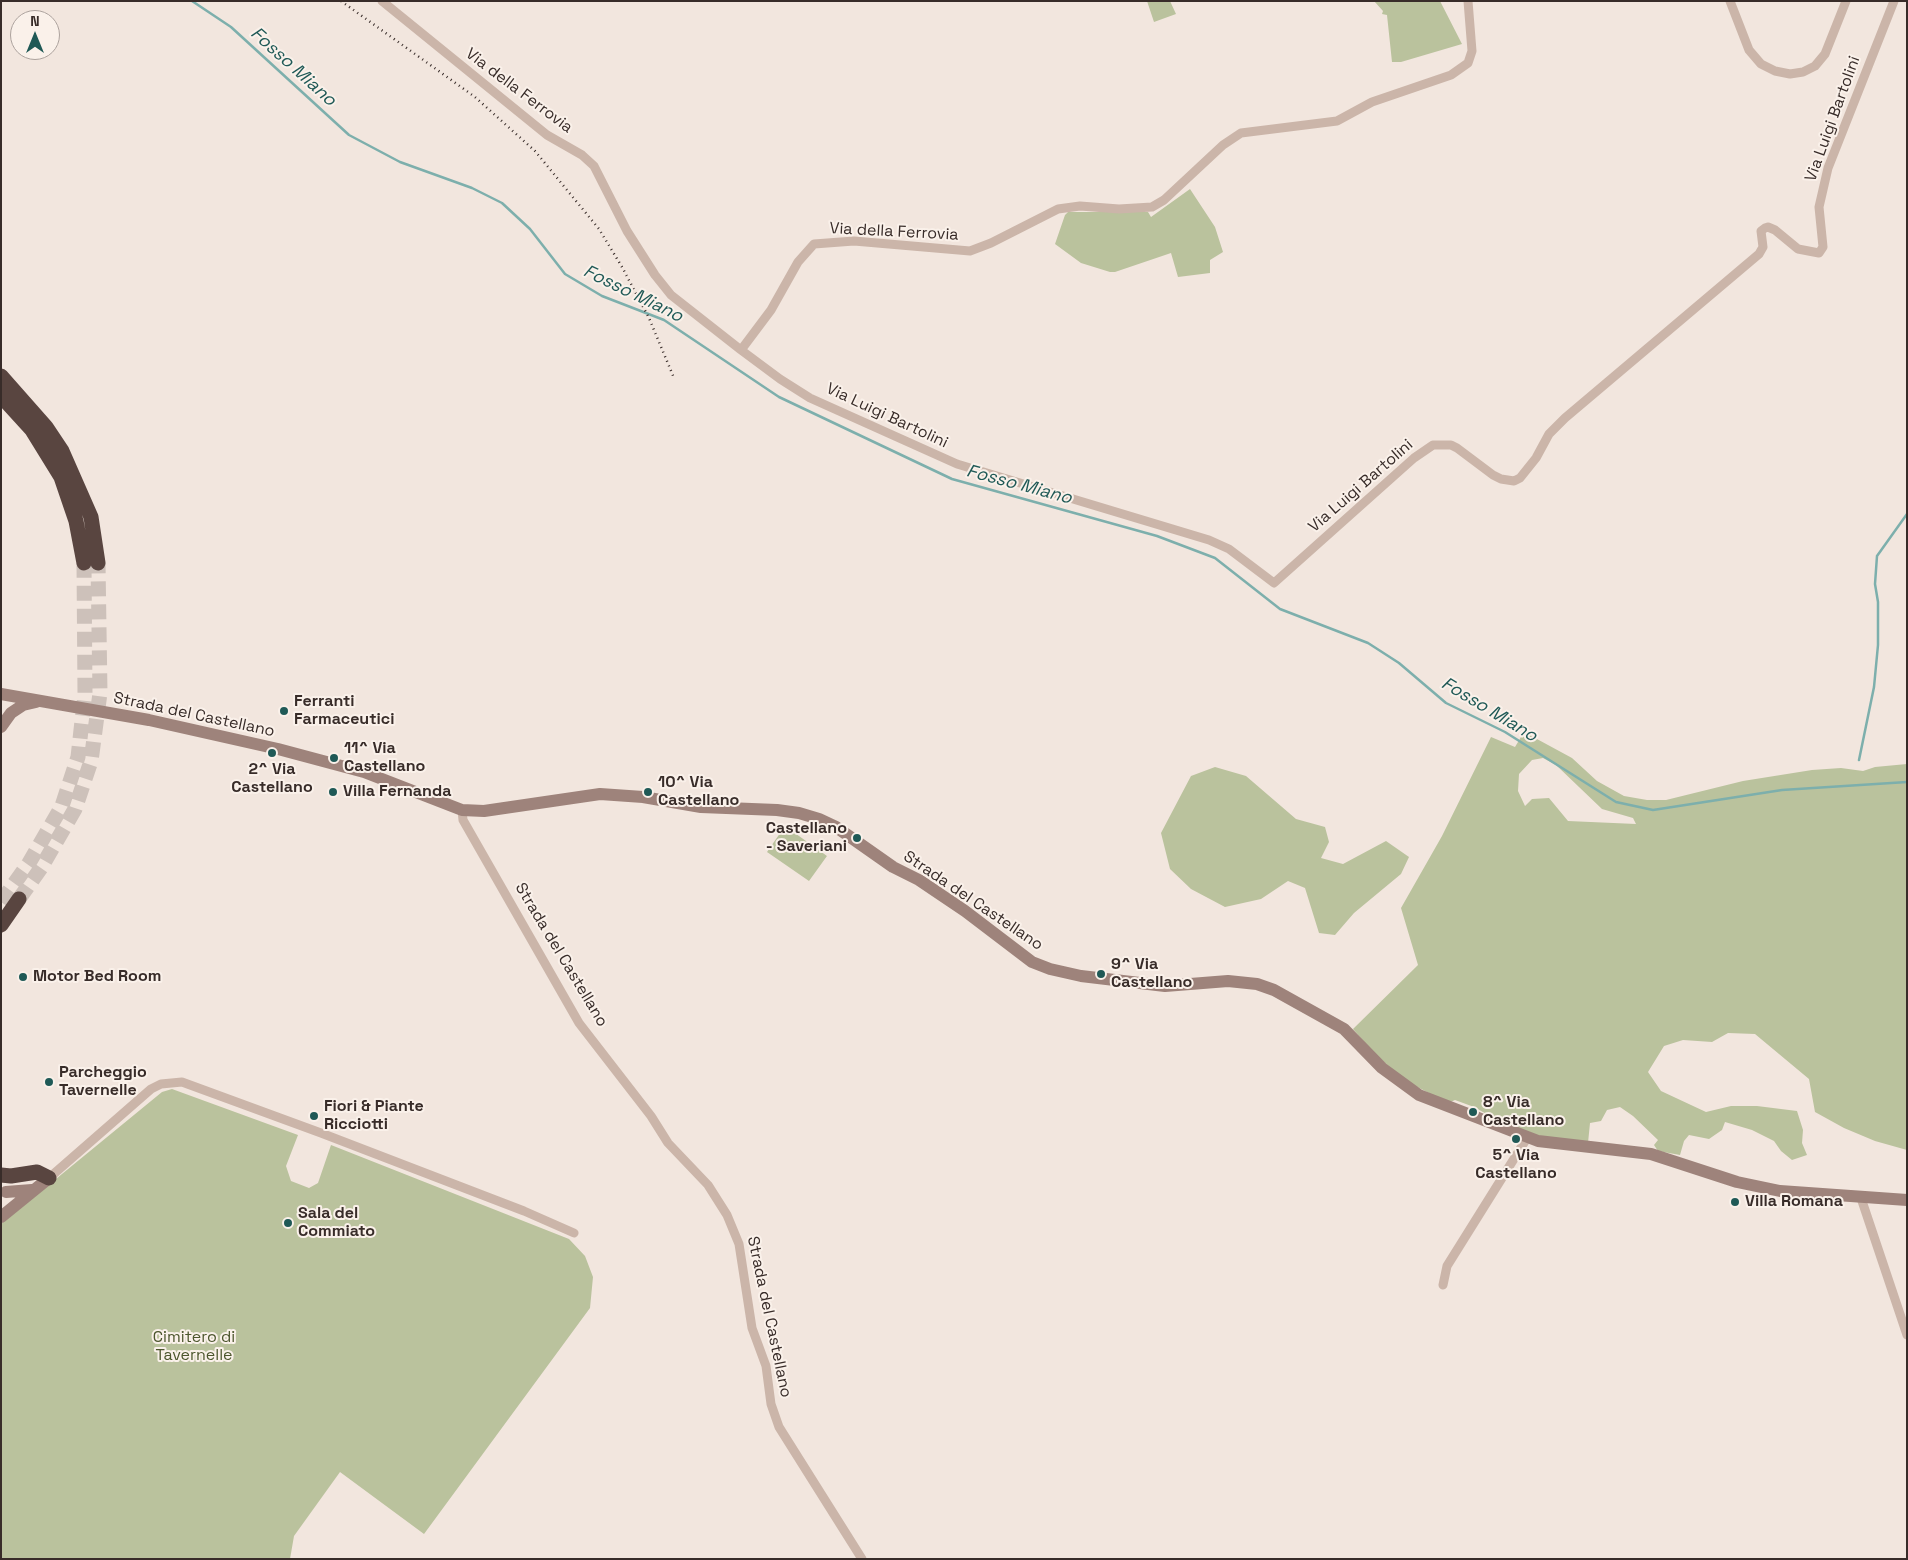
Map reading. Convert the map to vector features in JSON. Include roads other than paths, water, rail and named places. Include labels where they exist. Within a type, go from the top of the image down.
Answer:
[{"type":"highway","points":[[1,376],[46,427],[62,451],[90,516],[91,563],[61,477],[32,430],[1,396]]},
{"type":"highway","points":[[1,925],[19,900]]},
{"type":"highway","points":[[1,1175],[11,1176],[37,1172],[49,1178]]},
{"type":"street","name":"Via della Ferrovia","points":[[382,1],[547,135],[582,155],[594,166],[627,231],[655,275],[671,295],[741,350],[771,310],[798,262],[814,244],[830,241],[854,241],[970,251],[1058,209],[1080,206],[1119,209],[1152,207],[1164,200],[1224,145],[1241,133],[1337,121],[1372,102],[1451,75],[1468,63],[1472,51],[1468,1]]},
{"type":"street","points":[[1730,1],[1749,50],[1761,64],[1775,71],[1790,74],[1803,72],[1815,66],[1826,54],[1846,1]]},
{"type":"street","name":"Via Luigi Bartolini","points":[[741,350],[780,379],[810,398],[956,464],[1209,540],[1229,549],[1274,583],[1414,458],[1433,445],[1451,445],[1457,448],[1492,475],[1501,479],[1514,481],[1520,478],[1536,458],[1549,434],[1565,418],[1759,254],[1763,246],[1762,231],[1765,228],[1768,227],[1775,230],[1798,249],[1819,252],[1822,246],[1818,207],[1828,168],[1894,1]]},
{"type":"street","name":"Strada del Castellano","points":[[1,694],[149,720],[311,757],[364,772],[462,810],[484,811],[584,796],[616,794],[701,807],[777,810],[819,819],[836,827],[893,867],[918,880],[965,911],[1032,962],[1050,969],[1081,976],[1165,986],[1228,981],[1257,984],[1274,990],[1344,1029],[1382,1068],[1419,1095],[1527,1138],[1548,1144],[1650,1154],[1759,1187],[1861,1198],[1907,1200]]},
{"type":"street","points":[[1,727],[11,713],[23,705],[41,701]]},
{"type":"street","name":"Strada del Castellano","points":[[462,810],[462,820],[579,1023],[651,1116],[668,1143],[708,1185],[727,1215],[739,1244],[752,1328],[766,1366],[771,1404],[779,1427],[862,1559]]},
{"type":"street","points":[[1,1217],[35,1190],[151,1089],[161,1084],[182,1082],[340,1140],[524,1211],[574,1233]]},
{"type":"street","points":[[1444,1284],[1447,1266],[1527,1138]]},
{"type":"street","points":[[3,1194],[35,1190]]},
{"type":"street","points":[[3,1194],[18,1204]]},
{"type":"street","points":[[1861,1198],[1907,1335]]},
{"type":"waterway","name":"Fosso Miano","points":[[192,1],[231,27],[349,135],[400,162],[472,188],[502,203],[530,229],[565,274],[602,296],[664,320],[779,397],[952,479],[1157,536],[1215,558],[1280,609],[1368,643],[1399,663],[1446,703],[1505,732],[1616,802],[1653,810],[1782,790],[1907,782]]},
{"type":"waterway","points":[[1859,760],[1874,687],[1878,645],[1878,602],[1875,584],[1877,556],[1907,514]]},
{"type":"tunnel","points":[[1,902],[29,863],[62,806],[78,757],[85,694],[84,563]]},
{"type":"tunnel","points":[[19,899],[41,868],[75,809],[91,761],[100,693],[98,563]]},
{"type":"railway","points":[[341,1],[475,97],[535,151],[599,229],[649,318],[674,378]]},
{"type":"place","name":"Ferranti Farmaceutici","points":[[284,711]]},
{"type":"place","name":"2^ Via Castellano","points":[[272,753]]},
{"type":"place","name":"11^ Via Castellano","points":[[334,758]]},
{"type":"place","name":"Villa Fernanda","points":[[333,792]]},
{"type":"place","name":"10^ Via Castellano","points":[[648,792]]},
{"type":"place","name":"Castellano - Saveriani","points":[[857,838]]},
{"type":"place","name":"9^ Via Castellano","points":[[1101,974]]},
{"type":"place","name":"Motor Bed Room","points":[[23,977]]},
{"type":"place","name":"Parcheggio Tavernelle","points":[[49,1082]]},
{"type":"place","name":"8^ Via Castellano","points":[[1473,1112]]},
{"type":"place","name":"Fiori & Piante Ricciotti","points":[[314,1116]]},
{"type":"place","name":"5^ Via Castellano","points":[[1516,1139]]},
{"type":"place","name":"Villa Romana","points":[[1735,1202]]},
{"type":"place","name":"Sala del Commiato","points":[[288,1223]]},
{"type":"park label","name":"Cimitero di Tavernelle","points":[[194,1347]]}]
